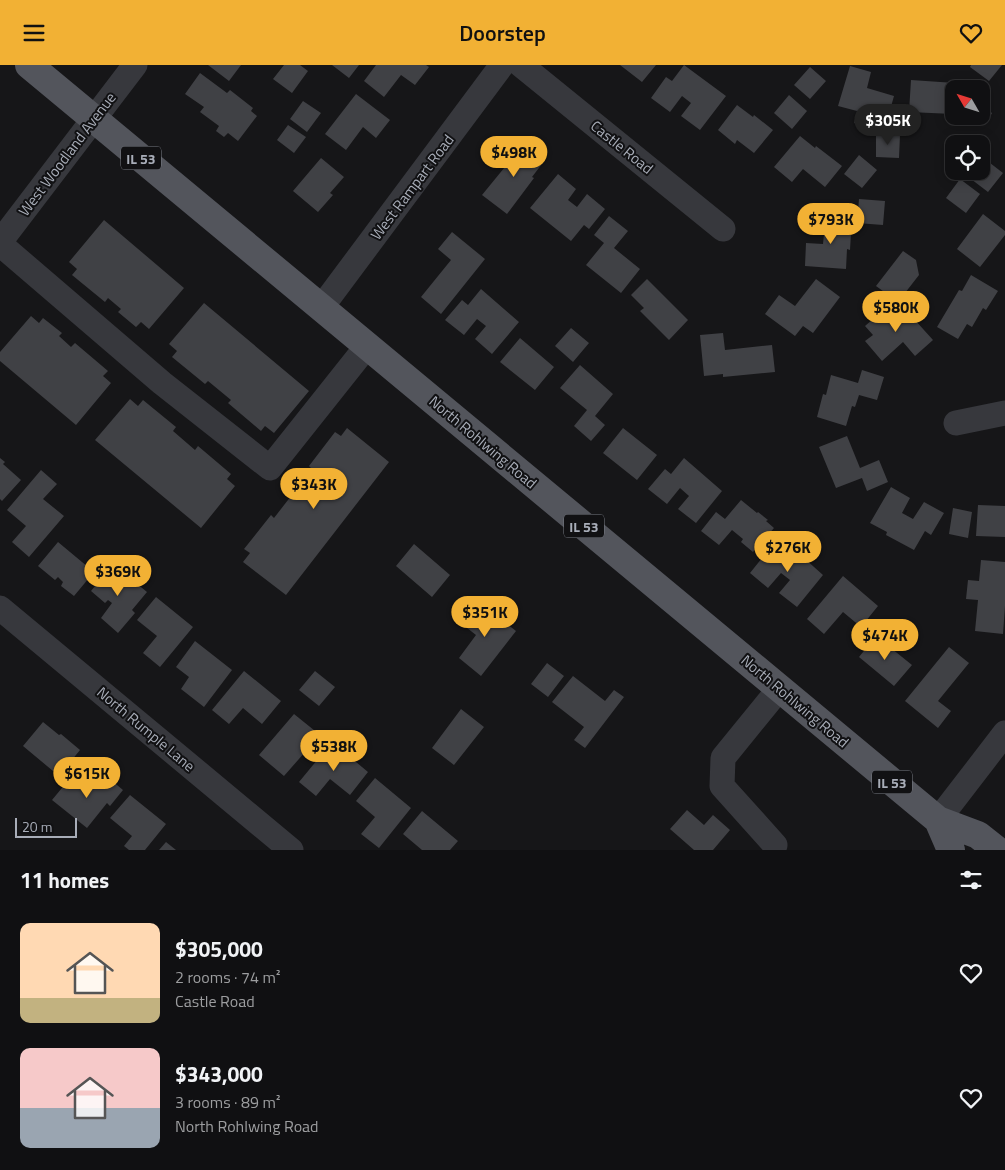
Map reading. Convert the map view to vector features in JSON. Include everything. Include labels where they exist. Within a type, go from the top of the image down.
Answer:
[{"type":"main road","name":"North Rohlwing Road","points":[[29,65],[938,820],[978,835],[997,850]]},
{"type":"main road","name":"North Rohlwing Road","points":[[938,820],[952,850]]},
{"type":"street","name":"West Woodland Avenue","points":[[0,243],[135,65]]},
{"type":"street","name":"West Rampart Road","points":[[321,308],[502,65]]},
{"type":"street","name":"Castle Road","points":[[521,65],[723,229]]},
{"type":"street","points":[[0,243],[162,383],[270,468],[368,346]]},
{"type":"street","points":[[956,423],[1005,413]]},
{"type":"street","name":"North Rumple Lane","points":[[0,608],[291,850]]},
{"type":"street","points":[[775,845],[722,785],[723,758],[779,689]]},
{"type":"street","points":[[938,820],[1005,733]]},
{"type":"building","points":[[208,65],[241,65],[229,81]]},
{"type":"building","points":[[284,65],[300,65],[308,71],[292,93],[273,79]]},
{"type":"building","points":[[332,65],[359,65],[349,78]]},
{"type":"building","points":[[376,65],[426,65],[429,67],[415,85],[401,75],[384,97],[364,81]]},
{"type":"building","points":[[620,65],[656,65],[642,82]]},
{"type":"building","points":[[684,65],[726,96],[700,130],[681,116],[691,103],[682,96],[670,112],[651,98],[666,77],[672,81]]},
{"type":"building","points":[[971,65],[1002,65],[990,80],[970,67]]},
{"type":"building","points":[[850,66],[871,72],[867,88],[894,96],[887,121],[876,118],[873,128],[854,123],[857,111],[838,106]]},
{"type":"building","points":[[810,67],[826,81],[810,99],[794,85]]},
{"type":"building","points":[[200,73],[227,93],[230,90],[253,108],[251,111],[257,116],[238,141],[228,133],[224,137],[216,131],[219,126],[200,112],[204,107],[185,94]]},
{"type":"building","points":[[911,80],[945,82],[945,114],[909,112]]},
{"type":"building","points":[[356,94],[390,120],[376,138],[363,127],[346,150],[325,134]]},
{"type":"building","points":[[789,95],[807,111],[792,129],[774,113]]},
{"type":"building","points":[[303,101],[321,113],[307,132],[290,119]]},
{"type":"building","points":[[737,105],[773,130],[754,153],[737,140],[735,144],[718,130]]},
{"type":"building","points":[[288,125],[306,137],[294,153],[277,140]]},
{"type":"building","points":[[876,134],[900,135],[899,158],[876,157]]},
{"type":"building","points":[[800,136],[842,166],[825,187],[803,169],[792,182],[774,167]]},
{"type":"building","points":[[520,141],[545,160],[507,214],[482,195],[509,162],[506,159]]},
{"type":"building","points":[[859,155],[877,170],[862,188],[844,174]]},
{"type":"building","points":[[321,158],[344,177],[330,193],[333,195],[318,212],[293,191]]},
{"type":"building","points":[[990,163],[1003,173],[988,192],[972,180],[990,180]]},
{"type":"building","points":[[558,174],[576,189],[568,200],[577,207],[587,194],[605,209],[589,229],[584,225],[571,241],[530,208]]},
{"type":"building","points":[[959,180],[980,194],[966,213],[946,198]]},
{"type":"building","points":[[859,199],[885,201],[883,225],[857,223]]},
{"type":"building","points":[[983,214],[1005,231],[1005,235],[980,267],[957,249]]},
{"type":"building","points":[[826,215],[852,217],[850,250],[847,249],[846,269],[805,266],[806,243],[823,244]]},
{"type":"building","points":[[609,216],[628,231],[614,248],[640,269],[621,293],[586,265],[604,243],[594,235]]},
{"type":"building","points":[[104,220],[184,288],[149,329],[141,322],[136,327],[118,312],[121,309],[108,298],[105,302],[72,275],[77,269],[69,262]]},
{"type":"building","points":[[452,232],[485,259],[441,314],[421,297],[451,260],[438,249]]},
{"type":"building","points":[[903,251],[916,260],[919,275],[898,302],[876,286]]},
{"type":"building","points":[[971,275],[998,291],[986,310],[983,308],[972,327],[967,324],[958,339],[937,327],[959,290],[962,291]]},
{"type":"building","points":[[647,279],[688,320],[669,340],[640,311],[644,308],[631,295]]},
{"type":"building","points":[[816,279],[840,297],[813,333],[803,326],[795,336],[765,314],[779,295],[795,306]]},
{"type":"building","points":[[481,289],[519,322],[492,354],[475,339],[486,326],[477,319],[464,335],[445,320],[462,300],[468,305]]},
{"type":"building","points":[[204,303],[309,391],[274,433],[265,426],[261,431],[228,403],[231,400],[208,381],[205,384],[172,357],[177,351],[169,344]]},
{"type":"building","points":[[889,305],[898,315],[905,309],[933,340],[915,356],[903,342],[882,361],[865,341],[873,335],[865,326]]},
{"type":"building","points":[[31,316],[39,323],[43,318],[62,333],[59,336],[71,347],[75,343],[108,371],[103,376],[111,383],[76,425],[0,361],[0,352]]},
{"type":"building","points":[[571,328],[589,343],[573,362],[555,346]]},
{"type":"building","points":[[723,333],[725,350],[772,345],[775,372],[723,377],[723,374],[704,376],[700,335]]},
{"type":"building","points":[[520,338],[554,367],[535,390],[500,362]]},
{"type":"building","points":[[580,365],[613,394],[595,416],[605,425],[591,441],[574,426],[587,410],[560,388]]},
{"type":"building","points":[[862,370],[884,377],[877,400],[859,395],[855,407],[852,406],[846,426],[817,417],[823,394],[826,395],[831,375],[858,383]]},
{"type":"building","points":[[130,399],[138,406],[143,400],[176,427],[173,431],[195,450],[198,446],[231,474],[227,479],[235,486],[201,528],[95,440]]},
{"type":"building","points":[[347,428],[389,462],[286,595],[243,562],[250,553],[244,549],[271,515],[274,518],[312,469],[309,466],[335,432],[341,436]]},
{"type":"building","points":[[623,428],[657,455],[637,480],[603,453]]},
{"type":"building","points":[[847,436],[860,468],[879,460],[888,482],[867,491],[862,478],[836,488],[819,447]]},
{"type":"building","points":[[0,458],[5,462],[3,464],[21,480],[2,501],[0,499]]},
{"type":"building","points":[[684,458],[722,491],[696,523],[678,509],[689,496],[680,488],[667,504],[648,489],[665,469],[671,474]]},
{"type":"building","points":[[41,470],[57,484],[43,499],[64,516],[29,557],[12,542],[26,526],[7,510]]},
{"type":"building","points":[[891,487],[910,498],[902,513],[913,519],[924,502],[944,513],[931,535],[925,531],[914,550],[886,535],[887,532],[870,523]]},
{"type":"building","points":[[741,500],[768,520],[766,521],[774,528],[753,552],[741,542],[743,539],[732,530],[719,545],[701,531],[716,512],[725,519]]},
{"type":"building","points":[[978,505],[1005,506],[1005,537],[976,536]]},
{"type":"building","points":[[953,508],[972,512],[968,538],[949,534]]},
{"type":"building","points":[[58,542],[94,572],[74,596],[61,586],[63,582],[58,577],[55,580],[38,566]]},
{"type":"building","points":[[786,542],[823,575],[797,607],[779,593],[790,580],[781,573],[768,588],[750,573],[766,553],[772,558]]},
{"type":"building","points":[[414,544],[450,575],[432,597],[396,566]]},
{"type":"building","points":[[981,560],[1005,562],[1003,634],[975,631],[978,600],[966,599],[968,580],[979,581]]},
{"type":"building","points":[[113,564],[147,592],[132,610],[135,613],[118,633],[101,618],[112,603],[108,600],[105,603],[91,591]]},
{"type":"building","points":[[843,576],[878,606],[861,627],[843,612],[824,634],[807,619]]},
{"type":"building","points":[[156,597],[193,627],[160,667],[143,653],[157,636],[137,620]]},
{"type":"building","points":[[479,602],[516,631],[481,676],[459,658],[476,635],[462,624]]},
{"type":"building","points":[[876,636],[912,665],[894,686],[859,657]]},
{"type":"building","points":[[195,641],[232,670],[204,707],[181,689],[189,677],[176,667]]},
{"type":"building","points":[[949,647],[969,663],[938,701],[951,711],[938,728],[905,701]]},
{"type":"building","points":[[547,663],[564,676],[548,697],[531,684]]},
{"type":"building","points":[[244,671],[281,701],[262,724],[243,708],[229,724],[212,710]]},
{"type":"building","points":[[315,671],[335,687],[319,706],[299,690]]},
{"type":"building","points":[[573,676],[605,701],[614,690],[624,697],[585,748],[574,740],[584,727],[552,702]]},
{"type":"building","points":[[461,709],[484,727],[454,765],[432,748]]},
{"type":"building","points":[[294,714],[320,735],[284,776],[259,755]]},
{"type":"building","points":[[43,722],[80,750],[59,776],[23,746]]},
{"type":"building","points":[[332,742],[368,772],[350,795],[330,779],[316,796],[299,782]]},
{"type":"building","points":[[105,775],[123,790],[110,806],[107,803],[87,828],[52,800],[71,777],[86,790],[90,784],[95,788]]},
{"type":"building","points":[[375,778],[411,808],[379,848],[361,834],[375,817],[356,801]]},
{"type":"building","points":[[130,795],[166,824],[145,850],[129,850],[124,846],[132,836],[110,818]]},
{"type":"building","points":[[687,810],[704,825],[713,815],[730,830],[713,850],[694,850],[670,829]]},
{"type":"building","points":[[422,811],[458,841],[450,850],[422,850],[403,834]]},
{"type":"building","points":[[166,842],[176,850],[159,850]]}]
